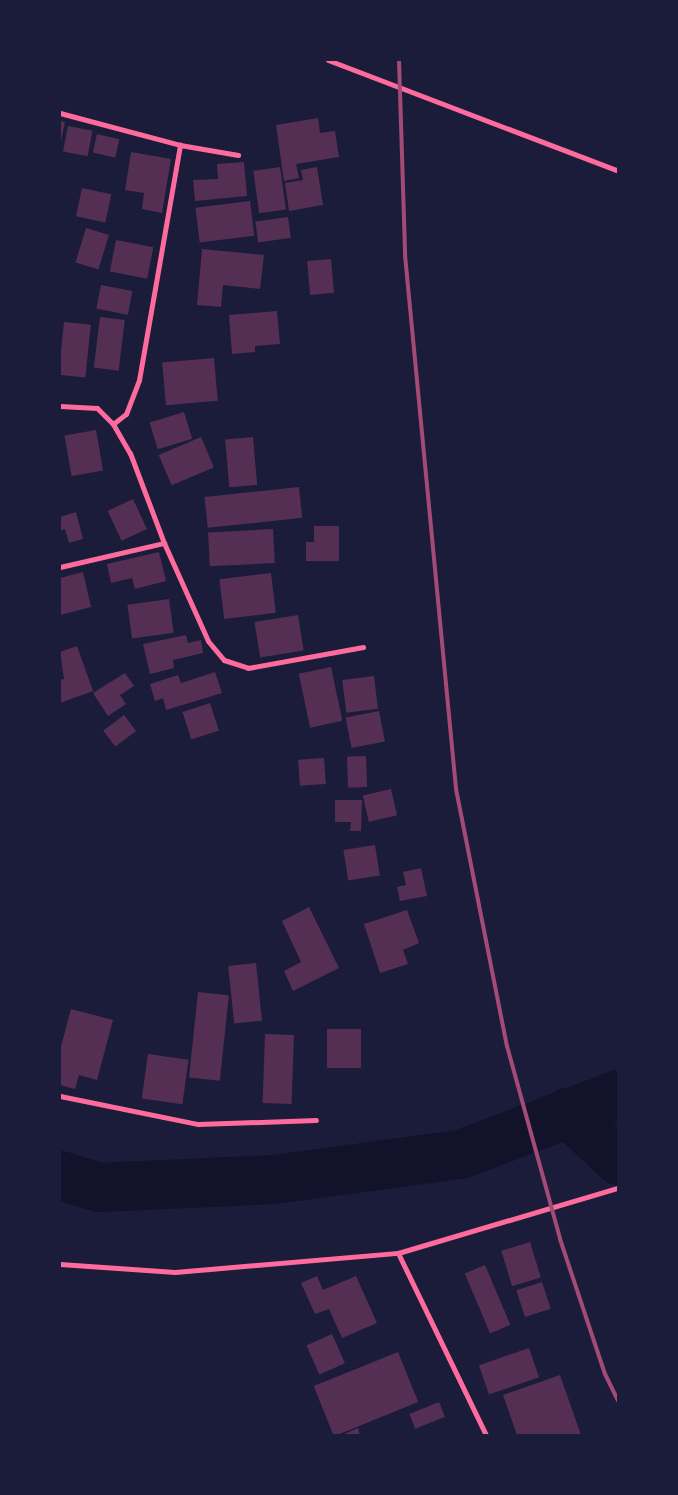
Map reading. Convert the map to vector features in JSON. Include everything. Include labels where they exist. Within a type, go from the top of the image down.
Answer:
[{"type":"street","points":[[328,60],[618,171]]},
{"type":"street","points":[[60,113],[180,145],[238,155]]},
{"type":"street","points":[[113,424],[126,414],[139,380],[180,145]]},
{"type":"street","points":[[60,406],[97,408],[113,424],[130,453],[164,543],[208,641],[224,660],[248,668],[363,647]]},
{"type":"street","points":[[60,567],[164,543]]},
{"type":"street","points":[[60,1096],[198,1124],[316,1120]]},
{"type":"street","points":[[60,1264],[175,1272],[398,1253],[618,1188]]},
{"type":"street","points":[[398,1253],[486,1435]]},
{"type":"building","points":[[318,118],[320,133],[335,131],[339,157],[296,164],[299,178],[284,181],[276,125]]},
{"type":"building","points":[[60,121],[65,122],[61,141],[60,141]]},
{"type":"building","points":[[68,126],[93,131],[88,156],[63,152]]},
{"type":"building","points":[[97,134],[119,139],[115,158],[93,153]]},
{"type":"building","points":[[131,152],[171,159],[162,213],[142,209],[144,193],[125,190]]},
{"type":"building","points":[[244,162],[247,196],[195,201],[193,180],[218,179],[217,164]]},
{"type":"building","points":[[280,167],[286,210],[259,213],[253,171]]},
{"type":"building","points":[[317,167],[323,205],[289,211],[285,183],[303,180],[301,170]]},
{"type":"building","points":[[82,188],[111,194],[105,223],[76,216]]},
{"type":"building","points":[[250,201],[254,236],[200,242],[195,208]]},
{"type":"building","points":[[288,217],[291,238],[258,242],[255,222]]},
{"type":"building","points":[[86,228],[109,235],[98,269],[75,262]]},
{"type":"building","points":[[116,240],[153,247],[147,279],[110,271]]},
{"type":"building","points":[[202,249],[264,255],[260,289],[223,285],[221,307],[197,305]]},
{"type":"building","points":[[331,259],[334,293],[310,295],[307,261]]},
{"type":"building","points":[[101,285],[132,291],[128,315],[96,309]]},
{"type":"building","points":[[277,311],[280,344],[255,346],[255,352],[232,354],[229,315]]},
{"type":"building","points":[[100,317],[125,320],[119,371],[94,368]]},
{"type":"building","points":[[64,322],[91,325],[85,378],[60,375]]},
{"type":"building","points":[[214,358],[218,401],[166,405],[162,363]]},
{"type":"building","points":[[184,412],[192,439],[158,449],[150,423]]},
{"type":"building","points":[[96,430],[103,470],[72,476],[64,436]]},
{"type":"building","points":[[201,437],[214,467],[172,485],[159,455]]},
{"type":"building","points":[[253,437],[257,485],[229,487],[225,439]]},
{"type":"building","points":[[299,487],[302,518],[208,528],[205,497]]},
{"type":"building","points":[[133,499],[147,529],[122,541],[108,511]]},
{"type":"building","points":[[76,512],[83,539],[69,543],[65,529],[60,531],[60,517]]},
{"type":"building","points":[[314,526],[339,526],[339,561],[306,561],[306,542],[314,542]]},
{"type":"building","points":[[273,529],[275,563],[210,566],[208,532]]},
{"type":"building","points":[[159,552],[166,581],[135,589],[132,578],[111,583],[107,564]]},
{"type":"building","points":[[83,572],[91,607],[60,615],[60,578]]},
{"type":"building","points":[[271,573],[276,613],[224,619],[219,579]]},
{"type":"building","points":[[169,599],[174,633],[132,639],[127,605]]},
{"type":"building","points":[[298,615],[304,651],[260,657],[255,622]]},
{"type":"building","points":[[186,635],[188,643],[201,640],[203,653],[173,660],[174,668],[150,674],[143,644]]},
{"type":"building","points":[[77,646],[93,691],[60,703],[60,680],[64,679],[60,652]]},
{"type":"building","points":[[331,667],[342,721],[310,728],[299,674]]},
{"type":"building","points":[[215,672],[222,693],[166,710],[163,698],[155,701],[150,684],[178,675],[181,683]]},
{"type":"building","points":[[125,673],[134,686],[120,695],[126,704],[108,716],[93,693]]},
{"type":"building","points":[[374,676],[378,709],[346,713],[342,680]]},
{"type":"building","points":[[210,703],[219,731],[191,740],[182,712]]},
{"type":"building","points":[[379,711],[385,741],[352,748],[346,717]]},
{"type":"building","points":[[124,715],[136,731],[115,747],[103,731]]},
{"type":"building","points":[[366,756],[367,787],[348,788],[347,757]]},
{"type":"building","points":[[324,758],[326,784],[300,786],[298,760]]},
{"type":"building","points":[[391,789],[397,815],[369,822],[363,796]]},
{"type":"building","points":[[335,800],[362,800],[361,831],[350,831],[351,822],[335,822]]},
{"type":"building","points":[[375,845],[380,876],[348,881],[343,850]]},
{"type":"building","points":[[421,868],[427,896],[400,901],[397,887],[406,885],[403,872]]},
{"type":"building","points":[[309,907],[339,968],[293,991],[284,971],[301,962],[282,921]]},
{"type":"building","points":[[407,910],[419,943],[403,950],[408,964],[380,973],[364,924]]},
{"type":"building","points":[[256,963],[262,1021],[234,1024],[228,966]]},
{"type":"building","points":[[198,992],[229,995],[220,1081],[189,1078]]},
{"type":"building","points":[[71,1009],[113,1020],[97,1080],[79,1075],[75,1089],[60,1085],[60,1050]]},
{"type":"building","points":[[327,1029],[361,1029],[361,1068],[327,1068]]},
{"type":"building","points":[[265,1034],[294,1035],[292,1104],[263,1103]]},
{"type":"building","points":[[148,1054],[189,1060],[182,1104],[142,1099]]},
{"type":"building","points":[[530,1242],[541,1277],[512,1286],[501,1251]]},
{"type":"building","points":[[485,1265],[510,1325],[490,1333],[465,1274]]},
{"type":"building","points":[[317,1276],[323,1290],[356,1276],[377,1323],[342,1338],[329,1309],[315,1314],[301,1283]]},
{"type":"building","points":[[542,1282],[551,1309],[525,1317],[516,1290]]},
{"type":"building","points":[[332,1334],[345,1363],[319,1375],[306,1345]]},
{"type":"building","points":[[529,1348],[539,1377],[489,1395],[479,1365]]},
{"type":"building","points":[[398,1352],[418,1402],[333,1435],[314,1386]]},
{"type":"building","points":[[560,1375],[581,1435],[517,1435],[503,1395]]},
{"type":"building","points":[[439,1402],[445,1417],[415,1429],[409,1414]]},
{"type":"building","points":[[358,1428],[360,1435],[342,1435]]},
{"type":"waterway","points":[[60,1175],[99,1187],[274,1179],[460,1154],[618,1094]]},
{"type":"waterway","points":[[567,1112],[618,1160]]},
{"type":"railway","points":[[399,60],[405,255],[456,789],[507,1046],[560,1239],[605,1374],[618,1401]]}]
